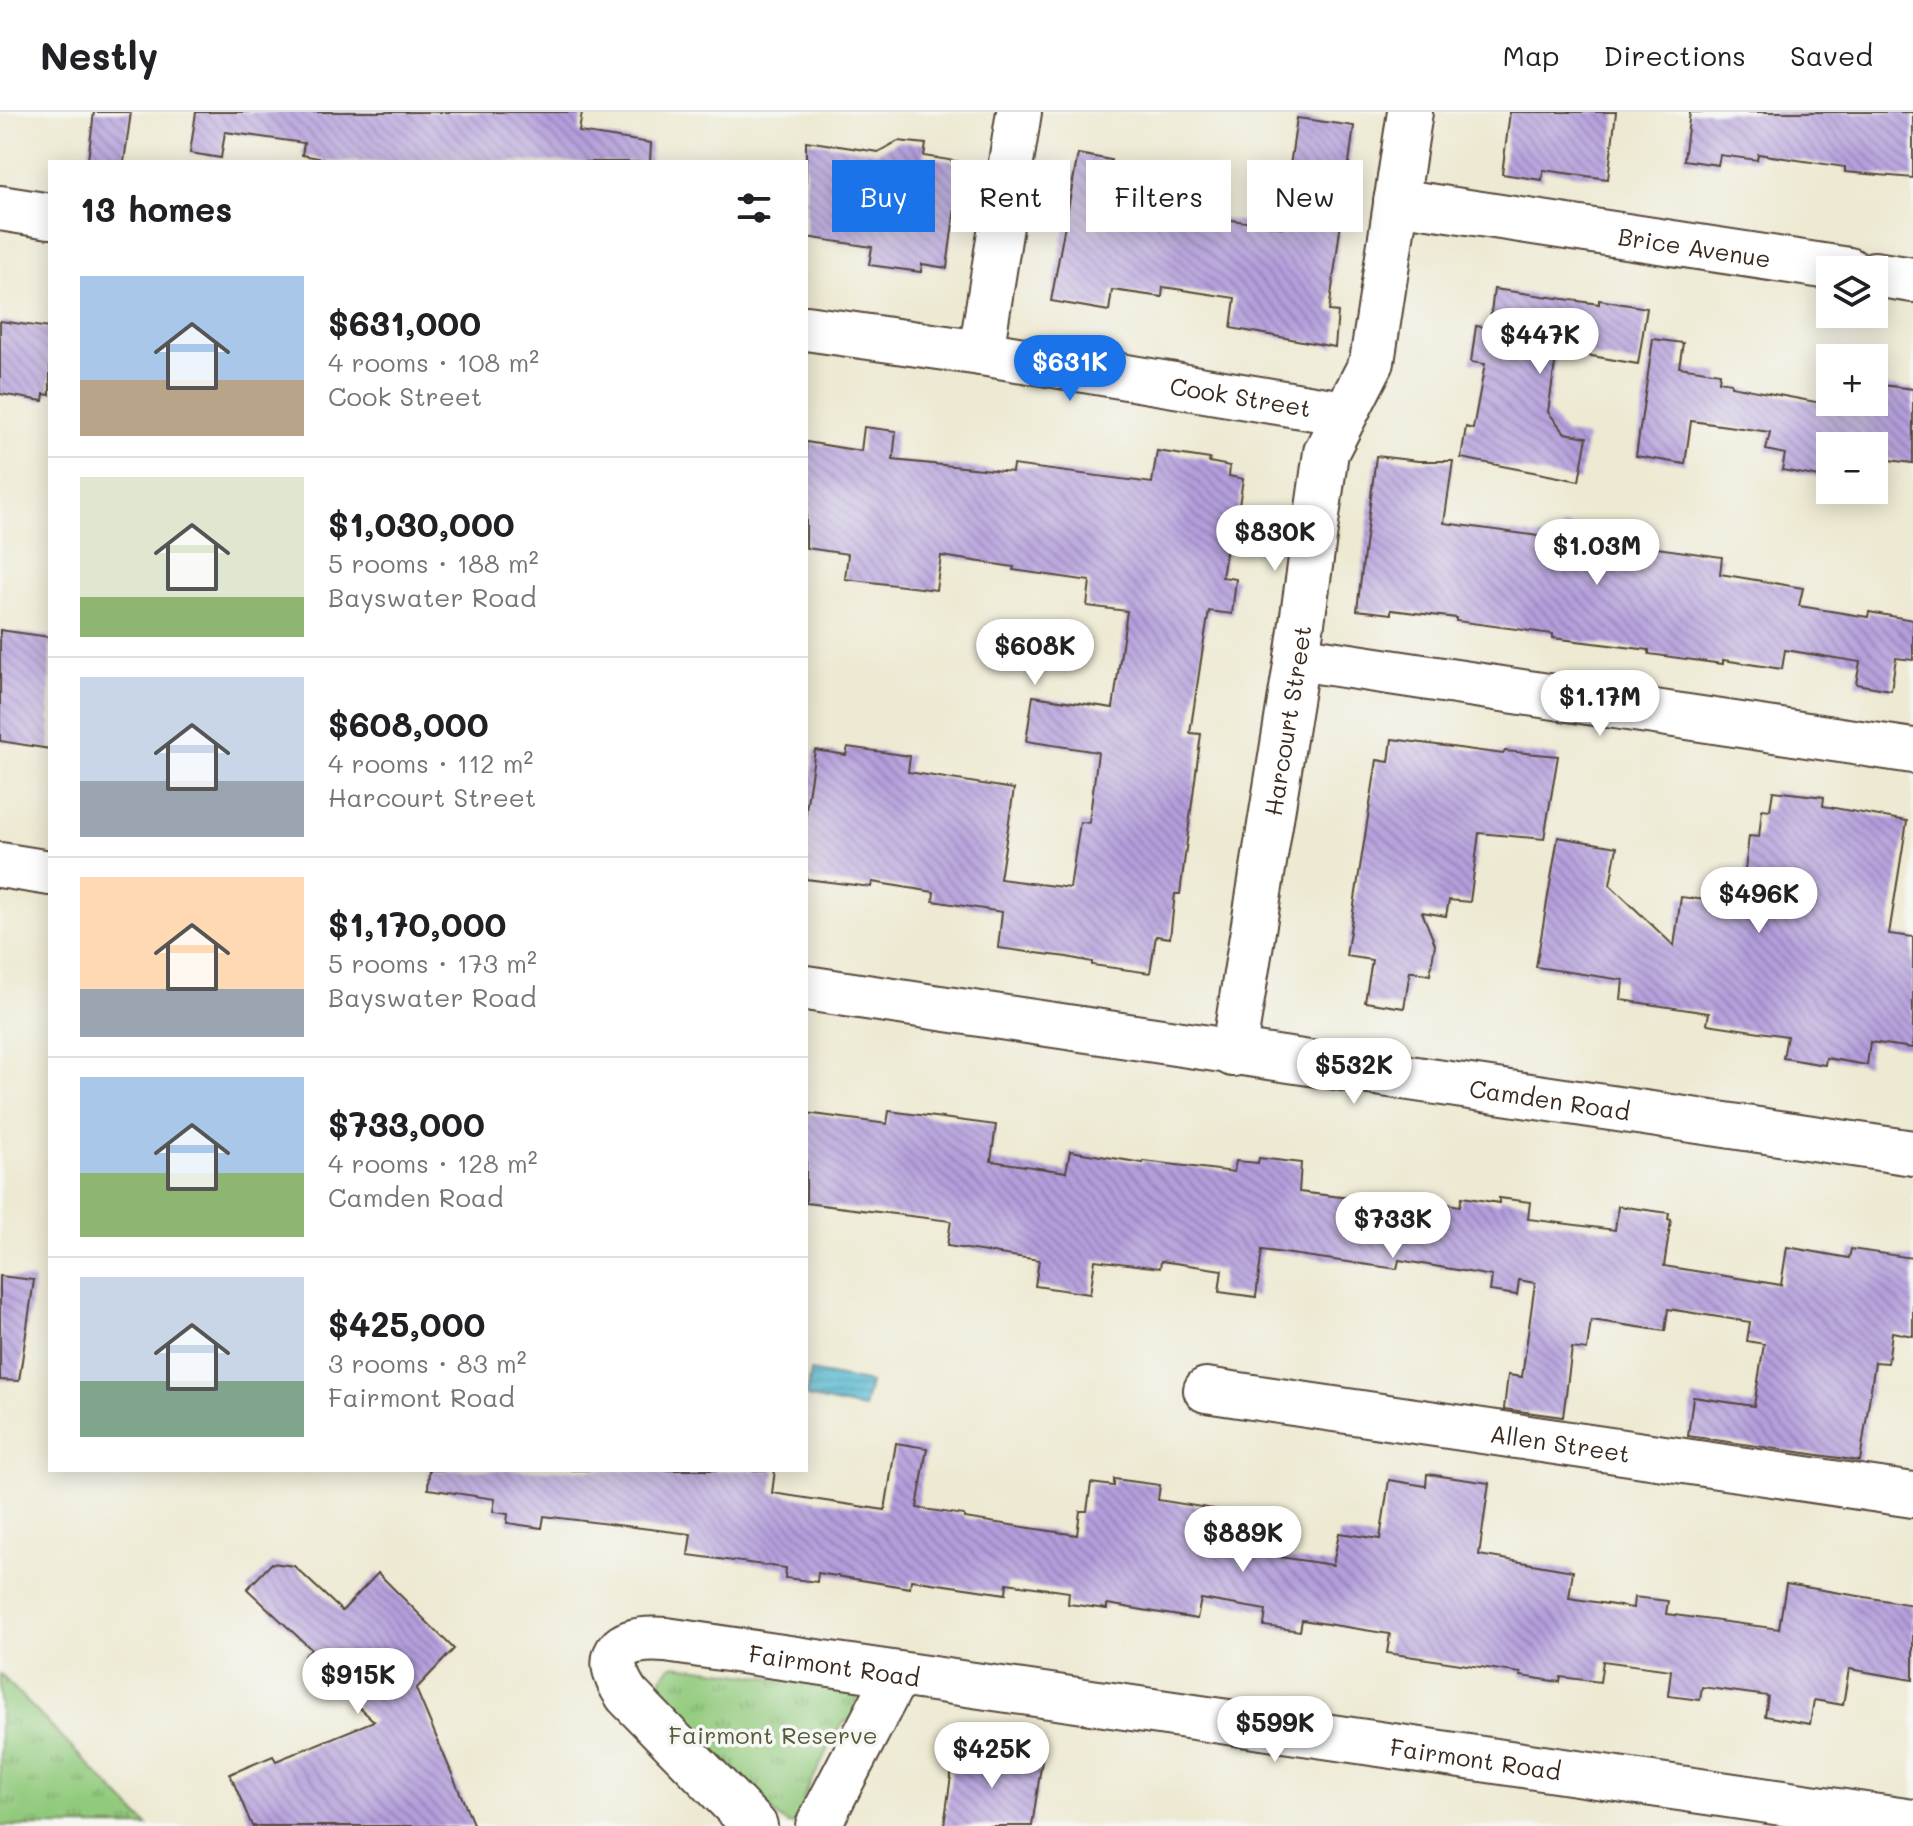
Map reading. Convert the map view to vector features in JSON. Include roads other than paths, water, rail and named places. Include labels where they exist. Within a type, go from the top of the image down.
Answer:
[{"type":"street","points":[[981,353],[1019,112]]},
{"type":"street","name":"Harcourt Street","points":[[1233,1054],[1297,658],[1326,452],[1372,362],[1410,112]]},
{"type":"street","name":"Brice Avenue","points":[[1396,201],[1816,265]]},
{"type":"street","points":[[0,208],[48,216]]},
{"type":"street","points":[[1888,276],[1913,280]]},
{"type":"street","name":"Cook Street","points":[[808,328],[981,353],[1344,413]]},
{"type":"street","points":[[1297,658],[1913,751]]},
{"type":"street","points":[[0,865],[48,873]]},
{"type":"street","name":"Camden Road","points":[[808,988],[1913,1153]]},
{"type":"street","name":"Allen Street","points":[[1206,1390],[1913,1495]]},
{"type":"street","name":"Fairmont Road","points":[[755,1826],[632,1700],[617,1677],[614,1665],[616,1653],[627,1643],[653,1639],[1913,1822]]},
{"type":"street","points":[[818,1826],[897,1674]]},
{"type":"water","points":[[811,1371],[870,1383],[864,1409],[808,1397]]},
{"type":"park label","name":"Fairmont Reserve","points":[[773,1734]]}]
